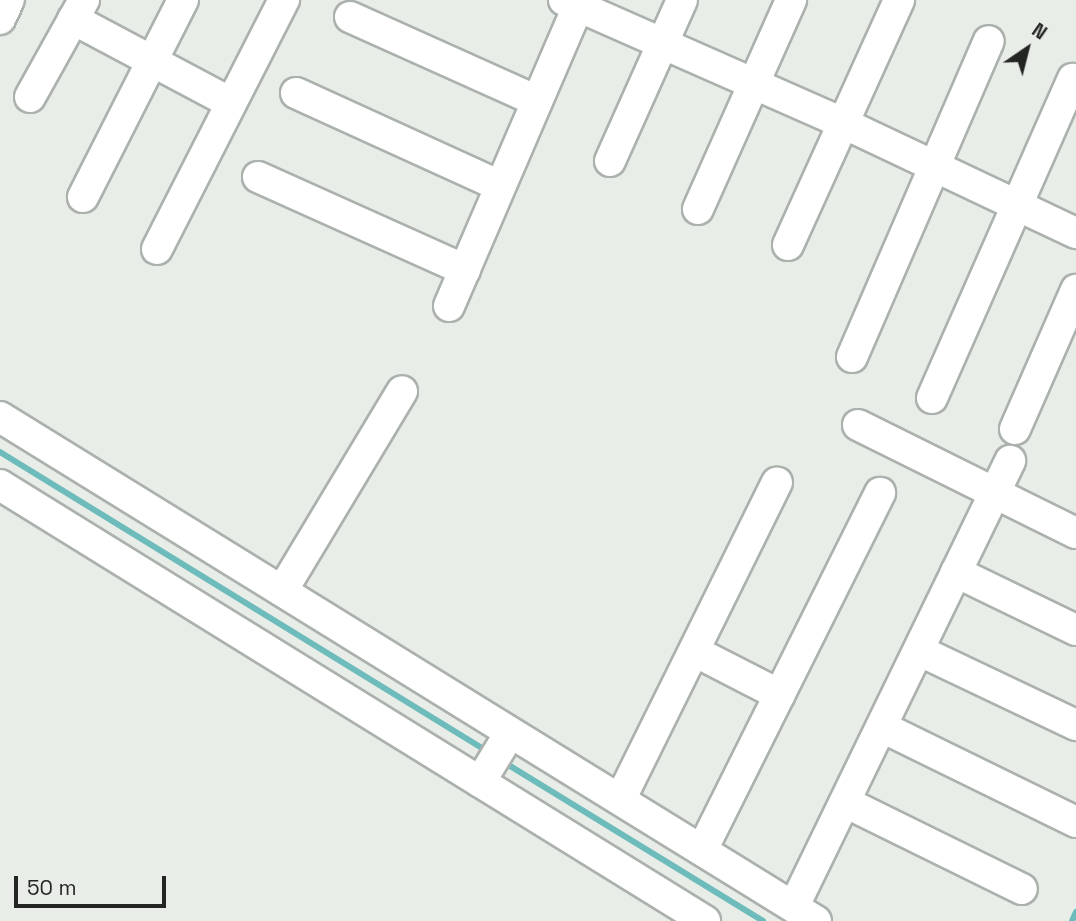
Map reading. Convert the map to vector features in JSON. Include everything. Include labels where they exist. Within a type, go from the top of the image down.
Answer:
[{"type":"street","points":[[0,19],[9,0]]},
{"type":"street","points":[[83,197],[183,0]]},
{"type":"street","points":[[157,249],[285,0]]},
{"type":"street","points":[[610,161],[682,0]]},
{"type":"street","points":[[698,209],[791,0]]},
{"type":"street","points":[[788,245],[899,0]]},
{"type":"street","points":[[449,306],[537,101],[574,2],[844,123],[1016,208],[1076,233]]},
{"type":"street","points":[[30,97],[79,9],[152,61],[231,103]]},
{"type":"street","points":[[351,18],[537,101]]},
{"type":"street","points":[[852,357],[989,41]]},
{"type":"street","points":[[932,398],[1073,79]]},
{"type":"street","points":[[296,93],[500,186]]},
{"type":"street","points":[[258,177],[465,270]]},
{"type":"street","points":[[1015,429],[1076,290]]},
{"type":"street","points":[[282,591],[402,391]]},
{"type":"street","points":[[0,417],[282,591],[705,921]]},
{"type":"street","points":[[858,425],[1076,533]]},
{"type":"street","points":[[0,485],[496,757],[621,798],[805,914],[845,802],[1010,461]]},
{"type":"street","points":[[621,798],[696,652],[777,482]]},
{"type":"street","points":[[703,848],[880,493]]},
{"type":"street","points":[[956,572],[1076,630]]},
{"type":"street","points":[[920,651],[1076,725]]},
{"type":"street","points":[[696,652],[780,695]]},
{"type":"street","points":[[882,727],[1076,821]]},
{"type":"street","points":[[845,802],[1022,889]]},
{"type":"waterway","points":[[0,452],[490,753]]},
{"type":"waterway","points":[[502,761],[763,921]]},
{"type":"waterway","points":[[1072,921],[1076,912]]}]
